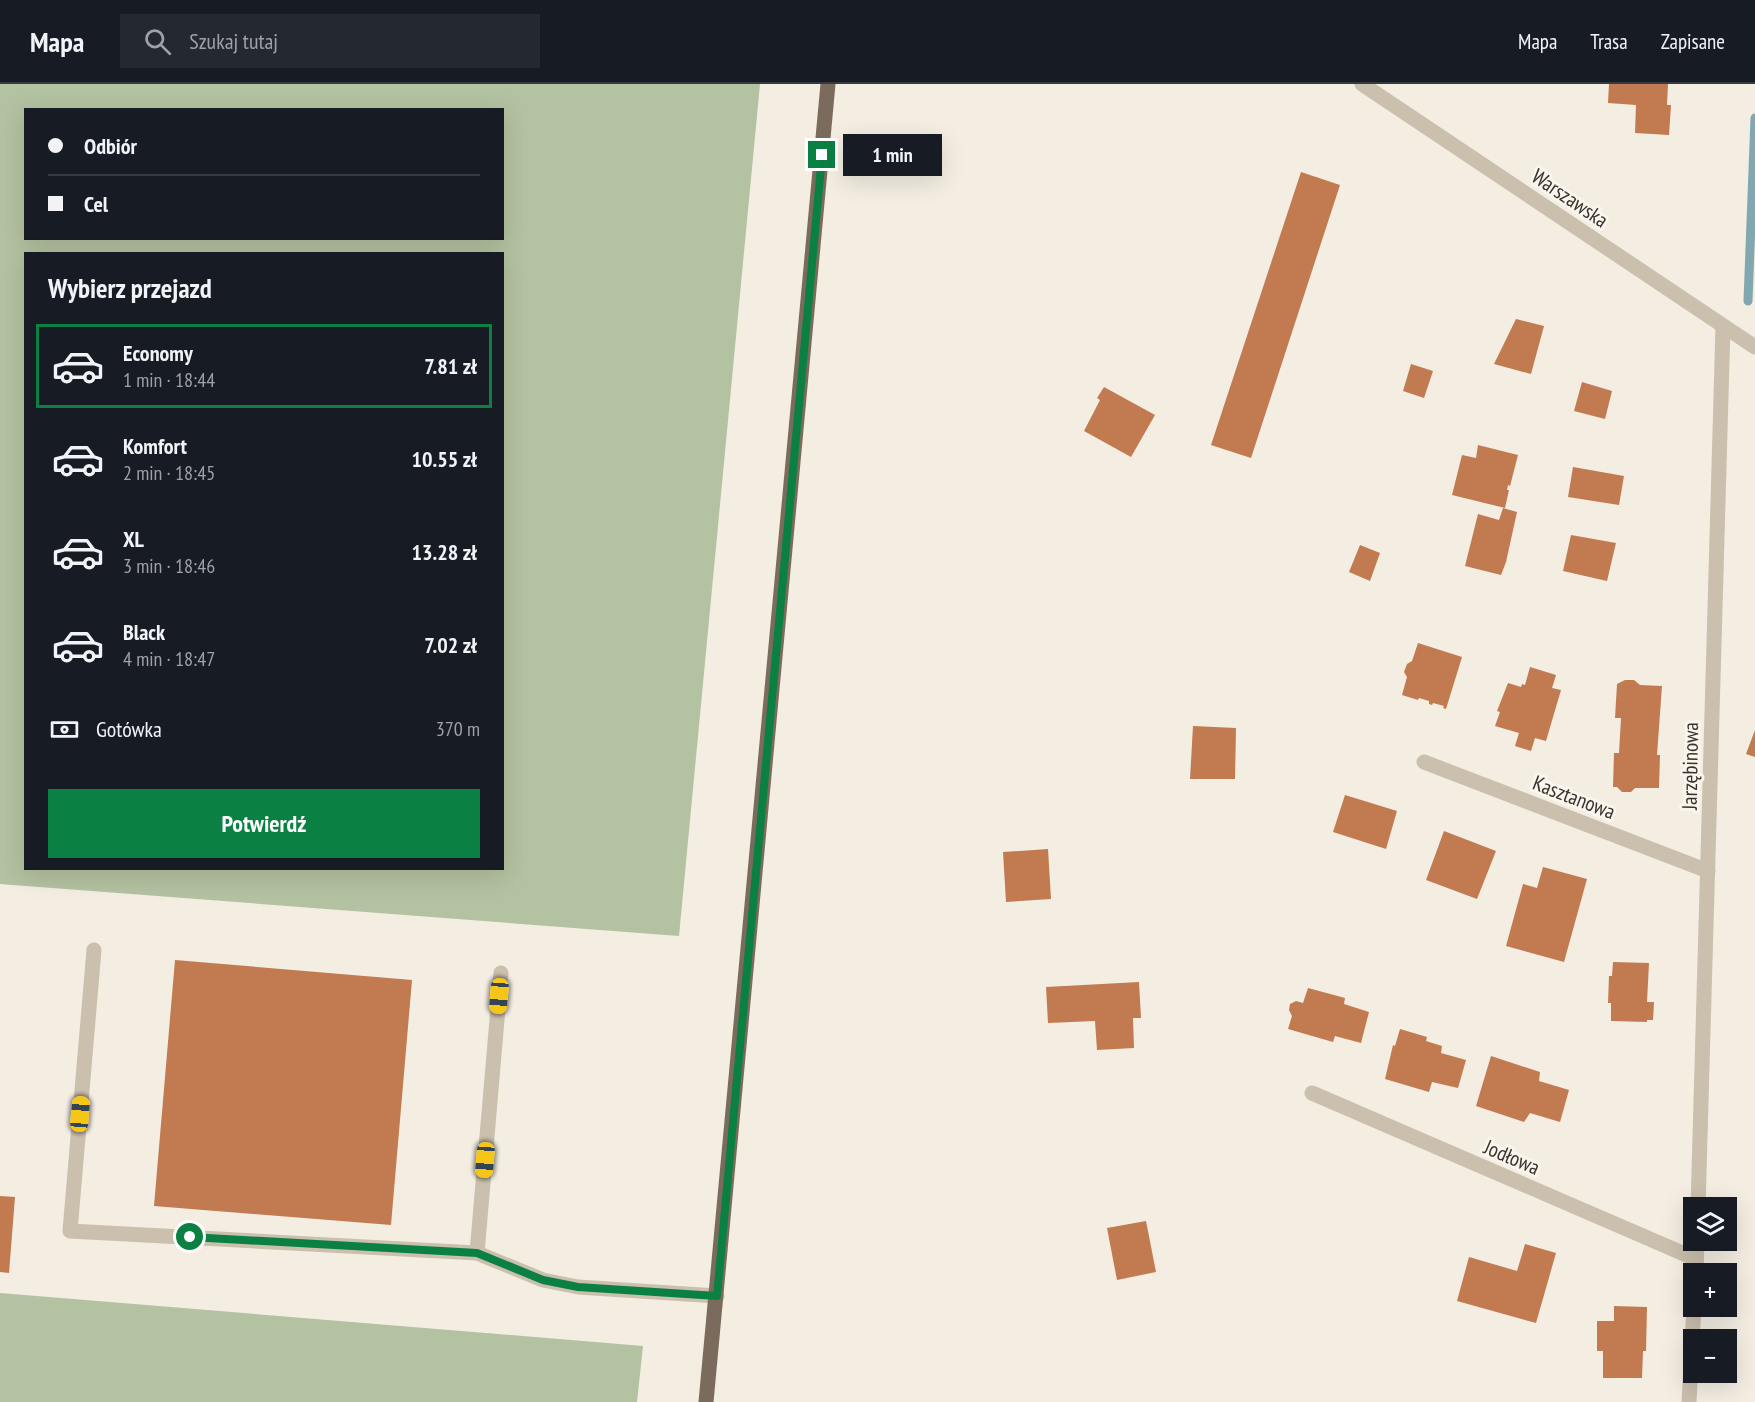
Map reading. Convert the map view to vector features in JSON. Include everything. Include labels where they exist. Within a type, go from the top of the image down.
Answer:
[{"type":"main road","points":[[706,1402],[828,84]]},
{"type":"street","name":"Warszawska","points":[[1362,84],[1755,347]]},
{"type":"street","name":"Jarzębinowa","points":[[1698,1197],[1723,326]]},
{"type":"street","name":"Kasztanowa","points":[[1424,762],[1708,871]]},
{"type":"street","points":[[94,950],[70,1230],[477,1253],[543,1280],[578,1287],[717,1296]]},
{"type":"street","points":[[477,1253],[501,973]]},
{"type":"street","name":"Jodłowa","points":[[1312,1093],[1689,1263]]},
{"type":"street","points":[[1689,1402],[1693,1317]]},
{"type":"green space","points":[[0,84],[760,84],[679,936],[0,884]]},
{"type":"green space","points":[[0,1293],[643,1346],[637,1402],[0,1402]]},
{"type":"building","points":[[1609,84],[1668,84],[1667,105],[1671,105],[1669,135],[1635,133],[1636,105],[1608,103]]},
{"type":"building","points":[[1301,172],[1340,185],[1251,458],[1211,445]]},
{"type":"building","points":[[1516,319],[1544,326],[1531,374],[1494,364]]},
{"type":"building","points":[[1411,364],[1433,371],[1424,398],[1403,391]]},
{"type":"building","points":[[1582,382],[1612,391],[1605,419],[1574,411]]},
{"type":"building","points":[[1104,387],[1155,415],[1131,457],[1084,431],[1100,400],[1097,398]]},
{"type":"building","points":[[1478,445],[1518,455],[1510,486],[1508,485],[1505,508],[1452,495],[1462,455],[1476,458]]},
{"type":"building","points":[[1573,467],[1624,476],[1619,505],[1568,497]]},
{"type":"building","points":[[1503,508],[1517,512],[1501,575],[1465,566],[1478,514],[1499,520]]},
{"type":"building","points":[[1571,535],[1616,543],[1607,581],[1563,571]]},
{"type":"building","points":[[1360,545],[1380,553],[1370,581],[1349,572]]},
{"type":"building","points":[[1418,643],[1462,657],[1446,709],[1443,708],[1444,706],[1429,704],[1429,701],[1402,695],[1407,677],[1404,672],[1407,664],[1412,661]]},
{"type":"building","points":[[1530,667],[1556,675],[1552,688],[1561,690],[1546,741],[1535,738],[1531,751],[1515,746],[1519,733],[1495,726],[1500,712],[1497,711],[1508,683],[1521,687],[1522,684],[1525,685]]},
{"type":"building","points":[[1625,680],[1634,680],[1640,685],[1662,686],[1657,755],[1660,755],[1659,788],[1635,788],[1631,792],[1622,792],[1617,787],[1613,787],[1614,753],[1619,753],[1621,718],[1615,718],[1617,684]]},
{"type":"building","points":[[1193,726],[1236,728],[1235,779],[1190,779]]},
{"type":"building","points":[[1755,730],[1755,757],[1746,754]]},
{"type":"building","points":[[1345,795],[1397,811],[1386,849],[1333,832]]},
{"type":"building","points":[[1444,831],[1496,851],[1477,899],[1426,880]]},
{"type":"building","points":[[1048,849],[1051,899],[1006,902],[1003,852]]},
{"type":"building","points":[[1543,867],[1587,879],[1564,962],[1506,946],[1523,884],[1537,888]]},
{"type":"building","points":[[175,960],[412,980],[391,1225],[154,1206]]},
{"type":"building","points":[[1613,962],[1649,963],[1647,1002],[1654,1002],[1653,1020],[1647,1020],[1647,1022],[1611,1021],[1611,1003],[1608,1003],[1609,976],[1612,976]]},
{"type":"building","points":[[1139,982],[1141,1018],[1133,1018],[1134,1048],[1097,1050],[1095,1021],[1048,1023],[1046,987]]},
{"type":"building","points":[[1308,988],[1345,998],[1344,1004],[1369,1012],[1361,1043],[1335,1036],[1333,1042],[1288,1029],[1292,1016],[1289,1010],[1290,1004],[1296,1001],[1303,1003]]},
{"type":"building","points":[[1400,1029],[1427,1037],[1426,1041],[1442,1046],[1441,1053],[1466,1060],[1458,1088],[1432,1082],[1429,1092],[1385,1079],[1393,1045],[1395,1046]]},
{"type":"building","points":[[1491,1056],[1540,1072],[1539,1081],[1569,1090],[1560,1122],[1530,1113],[1524,1122],[1476,1106]]},
{"type":"building","points":[[0,1196],[15,1197],[9,1273],[0,1272]]},
{"type":"building","points":[[1146,1221],[1156,1272],[1117,1280],[1107,1228]]},
{"type":"building","points":[[1525,1244],[1556,1253],[1536,1323],[1457,1301],[1469,1257],[1517,1271]]},
{"type":"building","points":[[1614,1306],[1647,1307],[1646,1351],[1643,1351],[1642,1378],[1603,1378],[1603,1351],[1597,1351],[1597,1321],[1614,1321]]},
{"type":"waterway","points":[[1748,301],[1755,118]]},
{"type":"route","points":[[190,1237],[477,1253],[543,1280],[578,1287],[717,1296],[822,155]]}]
